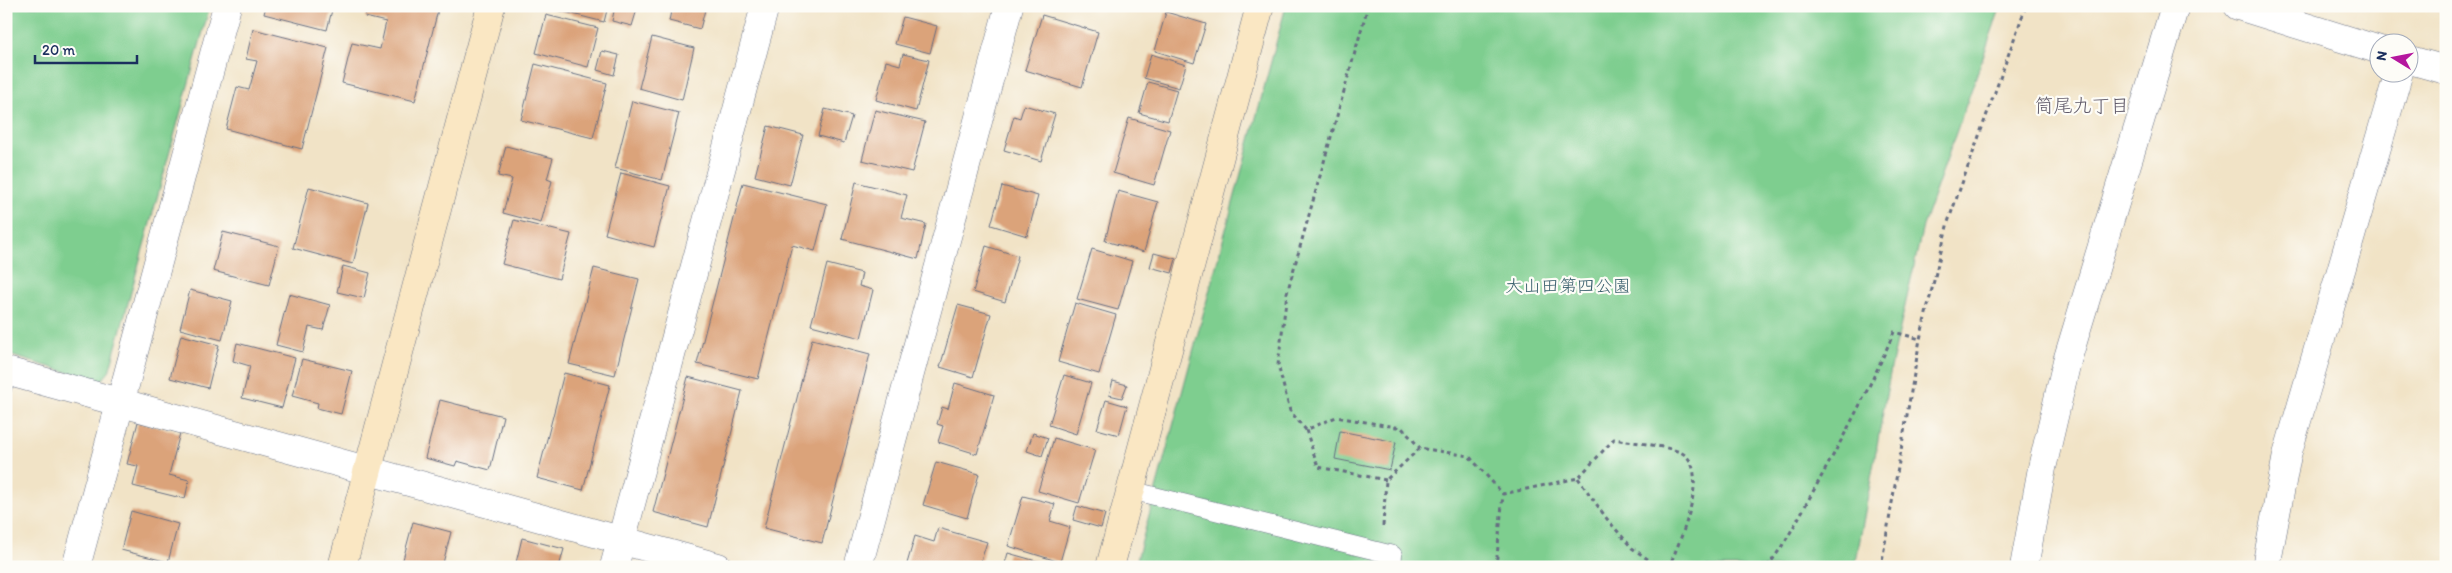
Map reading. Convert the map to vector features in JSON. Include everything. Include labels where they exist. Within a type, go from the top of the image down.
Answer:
[{"type":"street","points":[[76,567],[227,6]]},
{"type":"street","points":[[342,567],[492,6]]},
{"type":"street","points":[[614,567],[765,6]]},
{"type":"street","points":[[858,567],[1009,6]]},
{"type":"street","points":[[1110,567],[1260,6]]},
{"type":"street","points":[[2024,567],[2042,468],[2067,361],[2175,6]]},
{"type":"street","points":[[2238,6],[2370,47]]},
{"type":"street","points":[[2420,63],[2446,70]]},
{"type":"street","points":[[2266,567],[2286,455],[2396,82]]},
{"type":"street","points":[[6,371],[718,567]]},
{"type":"lane","points":[[1130,490],[1387,560]]},
{"type":"path","points":[[1368,6],[1287,293],[1278,365],[1290,411],[1306,430],[1318,467],[1386,480]]},
{"type":"path","points":[[1881,567],[1920,339],[1948,222],[2026,6]]},
{"type":"path","points":[[1767,567],[1779,551],[1834,454],[1881,364],[1894,332],[1920,339]]},
{"type":"path","points":[[1306,430],[1336,416],[1402,428],[1420,448],[1469,456],[1503,494],[1496,567]]},
{"type":"path","points":[[1503,494],[1578,478],[1614,439],[1680,452],[1690,460],[1694,470],[1691,505],[1686,527],[1669,567]]},
{"type":"path","points":[[1387,560],[1386,480],[1420,448]]},
{"type":"path","points":[[1578,478],[1632,548],[1659,567]]},
{"type":"green space","points":[[9,6],[210,6],[109,372],[100,382],[6,354],[6,17]]},
{"type":"green space","name":"大山田第四公園","points":[[1286,6],[2001,6],[1923,226],[1891,368],[1855,567],[1135,567]]},
{"type":"building","points":[[266,6],[333,6],[327,30],[264,14]]},
{"type":"building","points":[[368,6],[439,6],[415,101],[342,83],[352,43],[380,49],[386,22],[365,17]]},
{"type":"building","points":[[554,6],[608,6],[604,22],[553,9]]},
{"type":"building","points":[[615,6],[638,6],[632,26],[612,21]]},
{"type":"building","points":[[672,6],[706,6],[700,29],[669,21]]},
{"type":"building","points":[[1166,12],[1206,24],[1194,63],[1155,51]]},
{"type":"building","points":[[546,15],[598,28],[588,67],[536,53]]},
{"type":"building","points":[[1042,15],[1098,32],[1082,87],[1025,70]]},
{"type":"building","points":[[903,17],[937,26],[930,53],[895,44]]},
{"type":"building","points":[[253,29],[328,48],[302,149],[226,129],[237,87],[249,90],[257,61],[246,59]]},
{"type":"building","points":[[652,37],[694,48],[682,100],[639,88]]},
{"type":"building","points":[[602,51],[619,55],[614,75],[597,70]]},
{"type":"building","points":[[903,54],[929,60],[916,111],[876,100],[886,61],[900,65]]},
{"type":"building","points":[[1151,54],[1186,65],[1179,88],[1144,78]]},
{"type":"building","points":[[535,64],[607,83],[593,138],[521,120]]},
{"type":"building","points":[[1148,82],[1177,90],[1168,121],[1139,113]]},
{"type":"building","points":[[632,101],[679,113],[662,180],[615,168]]},
{"type":"building","points":[[1024,105],[1055,114],[1041,161],[1004,150],[1014,116],[1020,118]]},
{"type":"building","points":[[825,109],[852,116],[844,143],[818,136]]},
{"type":"building","points":[[875,110],[925,122],[912,172],[862,160]]},
{"type":"building","points":[[1129,118],[1170,130],[1154,185],[1113,173]]},
{"type":"building","points":[[768,126],[803,135],[790,185],[755,176]]},
{"type":"building","points":[[506,146],[553,158],[547,179],[552,181],[541,223],[503,213],[512,179],[498,176]]},
{"type":"building","points":[[621,173],[670,186],[654,247],[605,234]]},
{"type":"building","points":[[856,182],[907,195],[901,218],[926,224],[918,259],[842,239]]},
{"type":"building","points":[[743,183],[827,204],[815,251],[792,245],[758,379],[697,364]]},
{"type":"building","points":[[1002,186],[1038,196],[1027,236],[991,225]]},
{"type":"building","points":[[309,187],[368,203],[353,264],[293,248]]},
{"type":"building","points":[[1118,191],[1158,202],[1144,252],[1105,241]]},
{"type":"building","points":[[514,220],[571,234],[559,279],[502,264]]},
{"type":"building","points":[[223,232],[279,246],[269,285],[213,271]]},
{"type":"building","points":[[986,246],[1018,256],[1005,302],[973,292]]},
{"type":"building","points":[[1092,249],[1132,261],[1118,310],[1077,299]]},
{"type":"building","points":[[1154,253],[1176,259],[1172,273],[1150,267]]},
{"type":"building","points":[[827,264],[862,273],[859,286],[873,290],[861,338],[811,325]]},
{"type":"building","points":[[343,266],[370,273],[364,298],[337,292]]},
{"type":"building","points":[[594,268],[639,279],[615,375],[569,364]]},
{"type":"building","points":[[190,290],[232,301],[222,340],[180,329]]},
{"type":"building","points":[[289,294],[330,305],[323,330],[309,327],[303,352],[276,345]]},
{"type":"building","points":[[1075,303],[1116,315],[1099,374],[1058,362]]},
{"type":"building","points":[[958,305],[991,314],[973,377],[940,367]]},
{"type":"building","points":[[181,335],[219,345],[208,388],[170,378]]},
{"type":"building","points":[[812,339],[870,354],[822,543],[764,528]]},
{"type":"building","points":[[237,343],[295,358],[282,408],[242,398],[250,366],[233,361]]},
{"type":"building","points":[[302,359],[352,371],[341,414],[317,408],[318,403],[292,396]]},
{"type":"building","points":[[564,373],[610,385],[583,490],[537,478]]},
{"type":"building","points":[[1064,375],[1091,383],[1076,434],[1049,425]]},
{"type":"building","points":[[688,377],[742,391],[708,527],[653,512]]},
{"type":"building","points":[[1113,381],[1127,385],[1122,398],[1109,395]]},
{"type":"building","points":[[955,383],[994,395],[977,454],[938,442],[943,426],[937,424],[942,407],[948,409]]},
{"type":"building","points":[[6,385],[12,386],[7,408],[6,408]]},
{"type":"building","points":[[440,400],[503,416],[490,470],[457,461],[455,466],[425,458]]},
{"type":"building","points":[[1106,400],[1127,406],[1119,435],[1097,429]]},
{"type":"building","points":[[138,422],[180,433],[169,475],[189,480],[185,499],[133,486],[138,466],[127,464]]},
{"type":"building","points":[[1340,431],[1396,442],[1390,470],[1335,459]]},
{"type":"building","points":[[1033,433],[1048,438],[1042,456],[1027,451]]},
{"type":"building","points":[[1054,438],[1095,450],[1079,503],[1038,491]]},
{"type":"building","points":[[936,462],[979,474],[967,518],[923,505]]},
{"type":"building","points":[[1023,496],[1055,504],[1050,521],[1070,527],[1060,562],[1008,546]]},
{"type":"building","points":[[1077,506],[1105,514],[1101,528],[1073,520]]},
{"type":"building","points":[[131,511],[178,524],[168,562],[121,550]]},
{"type":"building","points":[[413,522],[451,532],[442,567],[401,567]]},
{"type":"building","points":[[938,528],[987,542],[979,567],[906,567],[915,536],[934,542]]},
{"type":"building","points":[[522,538],[564,549],[559,567],[515,567]]},
{"type":"building","points":[[1008,553],[1054,566],[1054,567],[1004,567]]},
{"type":"building","points":[[643,562],[660,566],[660,567],[641,567]]},
{"type":"district","name":"筒尾九丁目","points":[[2082,105]]}]
